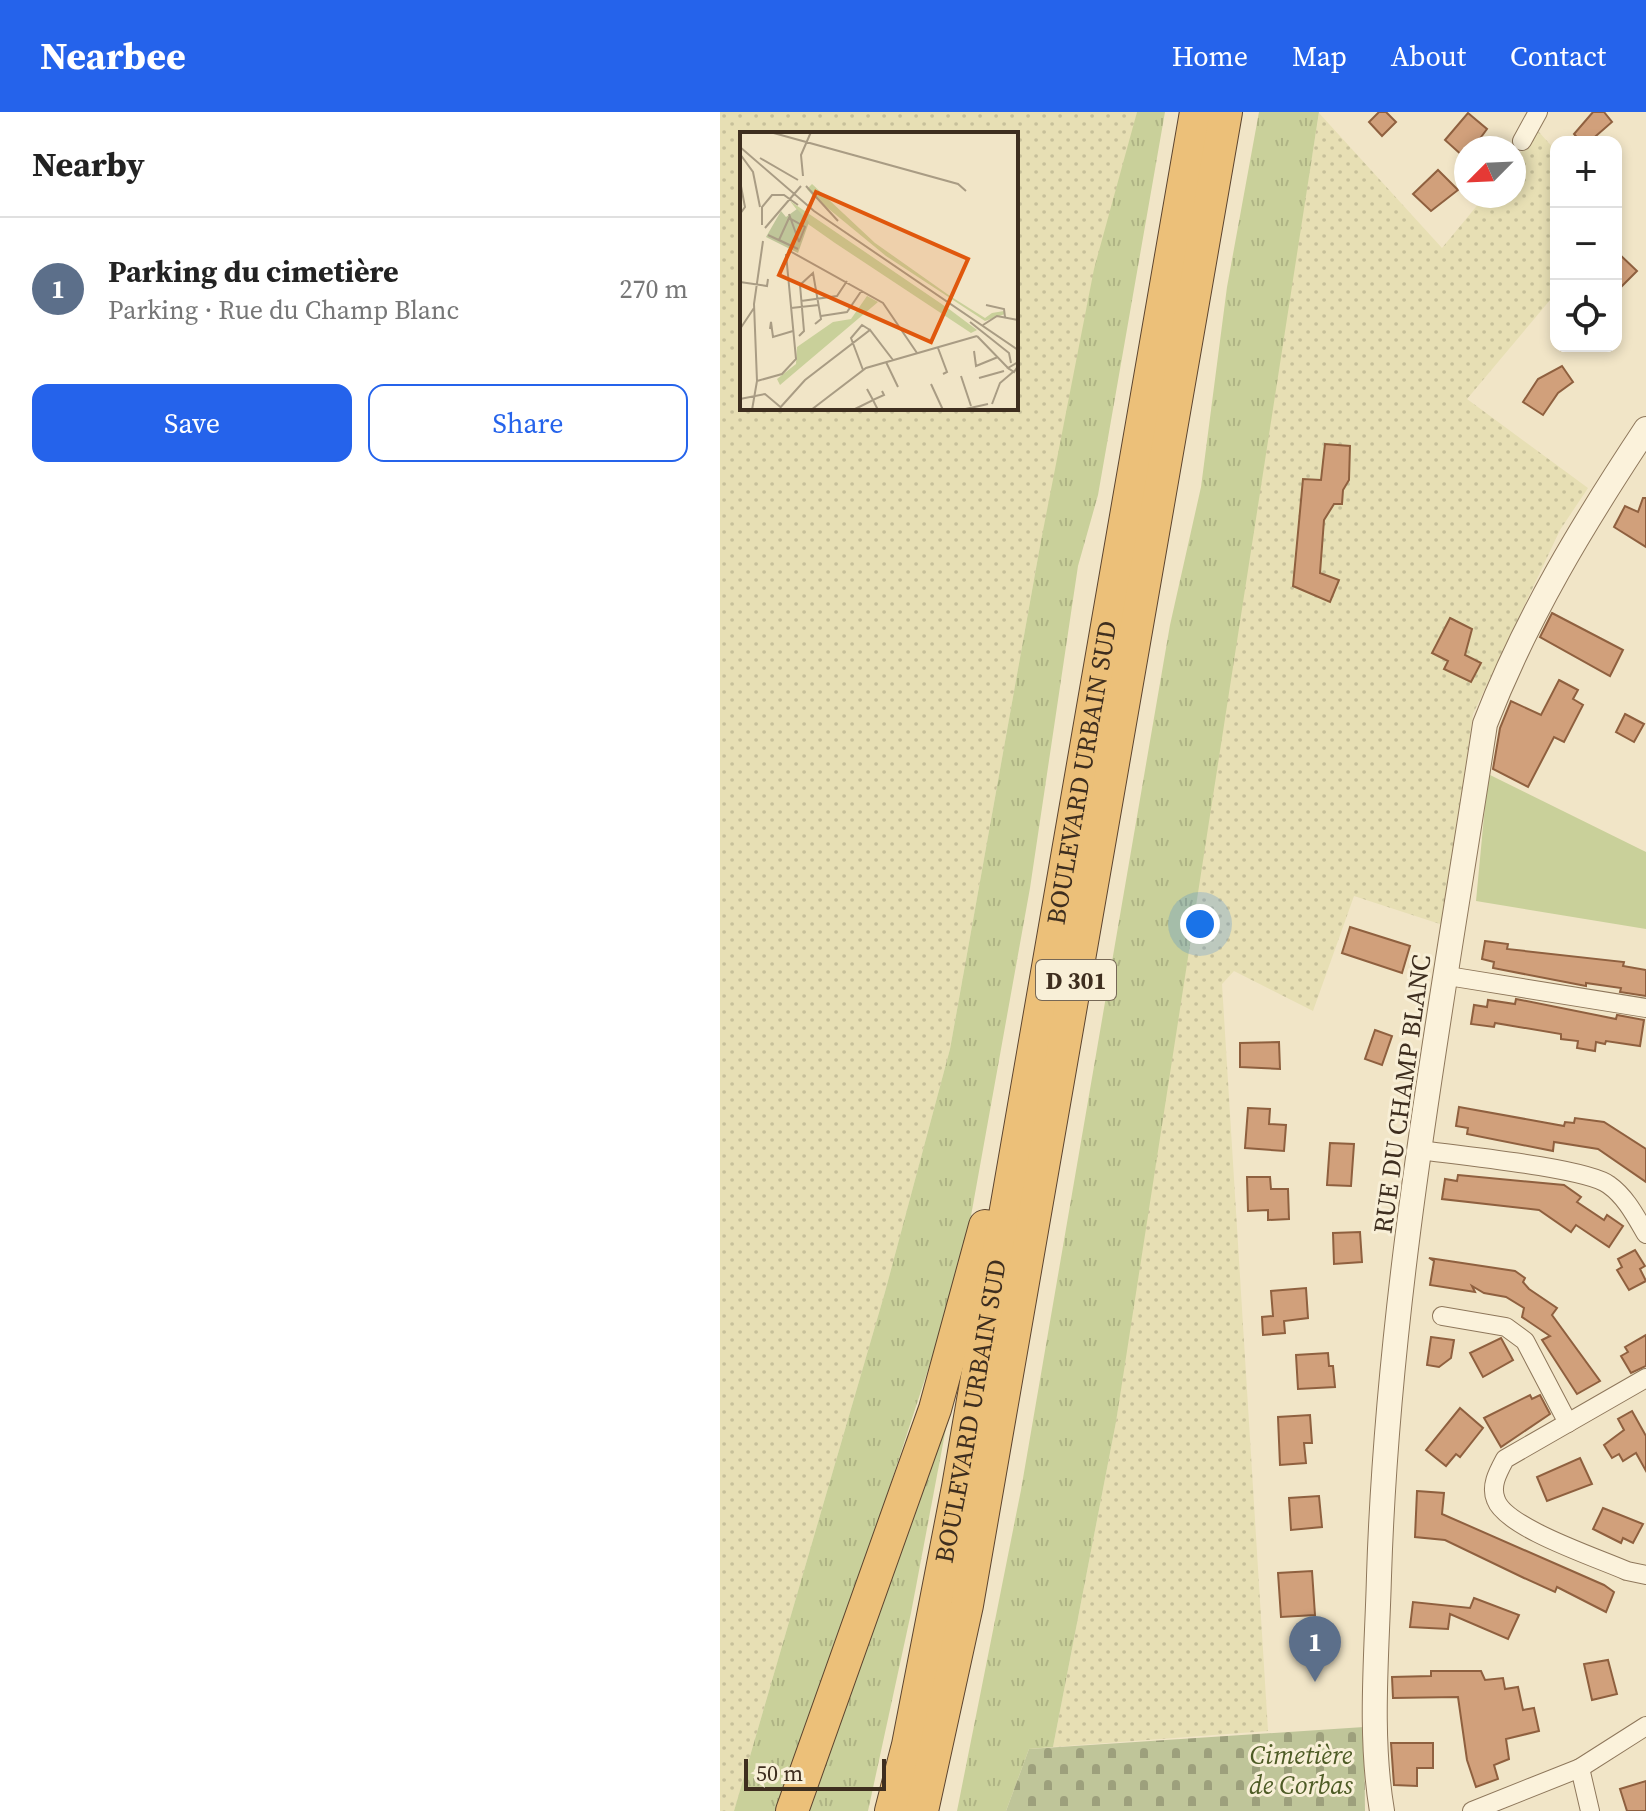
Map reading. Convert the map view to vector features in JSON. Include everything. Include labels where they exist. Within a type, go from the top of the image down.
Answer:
[{"type":"highway","name":"BOULEVARD URBAIN SUD","points":[[891,1811],[908,1745],[958,1487],[1196,112]]},
{"type":"highway","name":"BOULEVARD URBAIN SUD","points":[[922,1811],[939,1742],[978,1543],[1226,112]]},
{"type":"highway","points":[[792,1811],[935,1409],[992,1197],[1014,1167]]},
{"type":"highway","points":[[939,1742],[948,1777],[941,1811]]},
{"type":"street","points":[[1525,136],[1538,112]]},
{"type":"street","name":"RUE DU CHAMP BLANC","points":[[1382,1811],[1376,1708],[1381,1516],[1400,1306],[1420,1150],[1485,724],[1508,663],[1572,540],[1646,429]]},
{"type":"street","points":[[1448,976],[1646,1008]]},
{"type":"street","points":[[1420,1150],[1579,1174],[1608,1183],[1628,1203],[1646,1234]]},
{"type":"street","points":[[1442,1316],[1506,1327],[1525,1341],[1568,1423]]},
{"type":"street","points":[[1646,1378],[1505,1459],[1495,1477],[1495,1499],[1508,1518],[1627,1571],[1646,1575]]},
{"type":"street","points":[[1472,1811],[1580,1768],[1646,1726]]},
{"type":"street","points":[[1580,1768],[1590,1811]]},
{"type":"shaded area","points":[[720,112],[1137,112],[1040,546],[950,1049],[885,1292],[734,1811],[720,1811]]},
{"type":"shaded area","points":[[1319,113],[1442,248],[1475,208],[1526,208],[1526,146],[1538,131],[1550,144],[1550,300],[1467,399],[1588,488],[1560,530],[1473,714],[1443,925],[1354,896],[1313,1011],[1234,971],[1222,984],[1268,1731],[1053,1747],[1116,1422],[1184,946]]},
{"type":"green space","points":[[1137,112],[1165,112],[1098,495],[1078,566],[1030,888],[969,1227],[941,1330],[779,1811],[734,1811],[885,1292],[950,1049],[1040,546],[1094,269]]},
{"type":"green space","points":[[1259,112],[1319,112],[1116,1422],[1053,1747],[1029,1749],[1006,1811],[957,1811],[1021,1490],[1170,625],[1201,487],[1227,287]]},
{"type":"green space","points":[[1488,774],[1646,852],[1646,929],[1476,901]]},
{"type":"green space","points":[[956,1375],[911,1613],[868,1811],[801,1811]]},
{"type":"green space","name":"Cimetière de Corbas","points":[[1364,1727],[1365,1811],[1006,1811],[1029,1749]]},
{"type":"building","points":[[1379,112],[1386,112],[1396,122],[1382,136],[1369,122]]},
{"type":"building","points":[[1593,112],[1604,112],[1612,122],[1596,136],[1574,134]]},
{"type":"building","points":[[1468,113],[1487,129],[1482,136],[1454,136],[1454,148],[1445,140]]},
{"type":"building","points":[[1438,170],[1454,186],[1454,193],[1431,211],[1413,194]]},
{"type":"building","points":[[1622,257],[1637,271],[1622,286]]},
{"type":"building","points":[[1562,366],[1573,382],[1558,393],[1543,415],[1523,402],[1538,379]]},
{"type":"building","points":[[1325,444],[1350,446],[1349,480],[1343,490],[1342,504],[1334,504],[1324,520],[1320,573],[1339,580],[1330,602],[1293,586],[1303,479],[1321,480]]},
{"type":"building","points":[[1643,498],[1646,498],[1646,547],[1614,527],[1625,506],[1638,512]]},
{"type":"building","points":[[1552,613],[1623,650],[1610,676],[1540,637]]},
{"type":"building","points":[[1450,618],[1472,629],[1465,655],[1481,663],[1471,682],[1444,669],[1448,661],[1432,653]]},
{"type":"building","points":[[1559,680],[1578,690],[1573,699],[1583,705],[1564,742],[1554,737],[1528,787],[1493,769],[1500,728],[1511,701],[1541,715]]},
{"type":"building","points":[[1625,714],[1644,724],[1634,742],[1616,732]]},
{"type":"building","points":[[1350,927],[1410,946],[1402,973],[1342,953]]},
{"type":"building","points":[[1485,941],[1508,944],[1507,949],[1624,962],[1623,966],[1646,970],[1646,996],[1620,992],[1621,988],[1586,983],[1586,986],[1493,968],[1494,962],[1482,959]]},
{"type":"building","points":[[1516,999],[1616,1019],[1617,1015],[1644,1020],[1640,1046],[1596,1042],[1595,1051],[1577,1048],[1578,1041],[1561,1039],[1561,1034],[1495,1023],[1494,1027],[1471,1024],[1474,1005],[1487,1007],[1488,1000],[1515,1004]]},
{"type":"building","points":[[1375,1030],[1392,1036],[1382,1065],[1365,1059]]},
{"type":"building","points":[[1279,1042],[1280,1069],[1240,1067],[1240,1043]]},
{"type":"building","points":[[1459,1107],[1564,1126],[1565,1122],[1574,1123],[1575,1118],[1604,1122],[1646,1149],[1646,1182],[1598,1149],[1554,1142],[1553,1151],[1467,1134],[1468,1128],[1456,1126]]},
{"type":"building","points":[[1248,1108],[1270,1109],[1269,1124],[1286,1125],[1284,1151],[1245,1148]]},
{"type":"building","points":[[1330,1143],[1354,1144],[1351,1186],[1327,1185]]},
{"type":"building","points":[[1458,1175],[1564,1185],[1581,1197],[1577,1202],[1604,1220],[1607,1215],[1623,1226],[1609,1247],[1576,1225],[1571,1232],[1539,1210],[1442,1199],[1445,1179],[1457,1181]]},
{"type":"building","points":[[1247,1177],[1270,1177],[1271,1189],[1288,1189],[1289,1219],[1268,1220],[1268,1210],[1248,1211]]},
{"type":"building","points":[[1360,1232],[1362,1262],[1334,1264],[1333,1233]]},
{"type":"building","points":[[1635,1250],[1645,1266],[1640,1269],[1646,1281],[1629,1290],[1617,1270],[1622,1267],[1618,1259]]},
{"type":"building","points":[[1429,1258],[1515,1271],[1525,1278],[1523,1282],[1529,1289],[1557,1308],[1552,1315],[1600,1381],[1577,1394],[1542,1340],[1550,1336],[1522,1317],[1524,1308],[1506,1297],[1484,1293],[1472,1286],[1475,1292],[1430,1285],[1434,1261]]},
{"type":"building","points":[[1306,1288],[1308,1318],[1284,1321],[1285,1333],[1263,1335],[1262,1317],[1273,1316],[1271,1291]]},
{"type":"building","points":[[1646,1335],[1646,1366],[1631,1373],[1621,1356],[1628,1352],[1625,1347]]},
{"type":"building","points":[[1431,1337],[1454,1340],[1451,1358],[1439,1367],[1427,1365]]},
{"type":"building","points":[[1501,1338],[1513,1360],[1483,1377],[1470,1353]]},
{"type":"building","points":[[1328,1353],[1335,1387],[1298,1389],[1296,1355]]},
{"type":"building","points":[[1530,1395],[1532,1399],[1540,1395],[1550,1414],[1501,1447],[1484,1418]]},
{"type":"building","points":[[1460,1408],[1483,1428],[1460,1457],[1456,1454],[1446,1466],[1426,1450]]},
{"type":"building","points":[[1632,1411],[1646,1436],[1646,1471],[1636,1453],[1623,1461],[1619,1454],[1612,1458],[1604,1445],[1624,1430],[1618,1419]]},
{"type":"building","points":[[1310,1415],[1312,1443],[1304,1443],[1306,1463],[1280,1465],[1278,1417]]},
{"type":"building","points":[[1580,1458],[1592,1484],[1547,1501],[1537,1477]]},
{"type":"building","points":[[1417,1491],[1444,1493],[1442,1514],[1604,1585],[1614,1592],[1606,1612],[1557,1587],[1555,1592],[1445,1540],[1415,1537]]},
{"type":"building","points":[[1319,1496],[1322,1527],[1291,1530],[1289,1498]]},
{"type":"building","points":[[1603,1508],[1643,1524],[1633,1543],[1623,1538],[1621,1543],[1593,1529]]},
{"type":"building","points":[[1312,1571],[1315,1615],[1281,1617],[1278,1573]]},
{"type":"building","points":[[1474,1598],[1519,1615],[1508,1639],[1450,1614],[1448,1629],[1410,1627],[1413,1602],[1470,1608]]},
{"type":"building","points":[[1608,1660],[1617,1694],[1592,1700],[1584,1664]]},
{"type":"building","points":[[1431,1671],[1481,1671],[1485,1680],[1503,1678],[1505,1689],[1518,1687],[1523,1710],[1534,1708],[1539,1731],[1506,1739],[1509,1759],[1494,1765],[1498,1779],[1476,1787],[1467,1760],[1458,1697],[1393,1698],[1392,1677],[1431,1676]]},
{"type":"building","points":[[1391,1743],[1433,1743],[1433,1768],[1417,1768],[1417,1786],[1394,1785]]},
{"type":"building","points":[[1646,1781],[1646,1811],[1627,1811],[1620,1789]]},
{"type":"place","name":"Parking du cimetière","points":[[1315,1682]]}]
